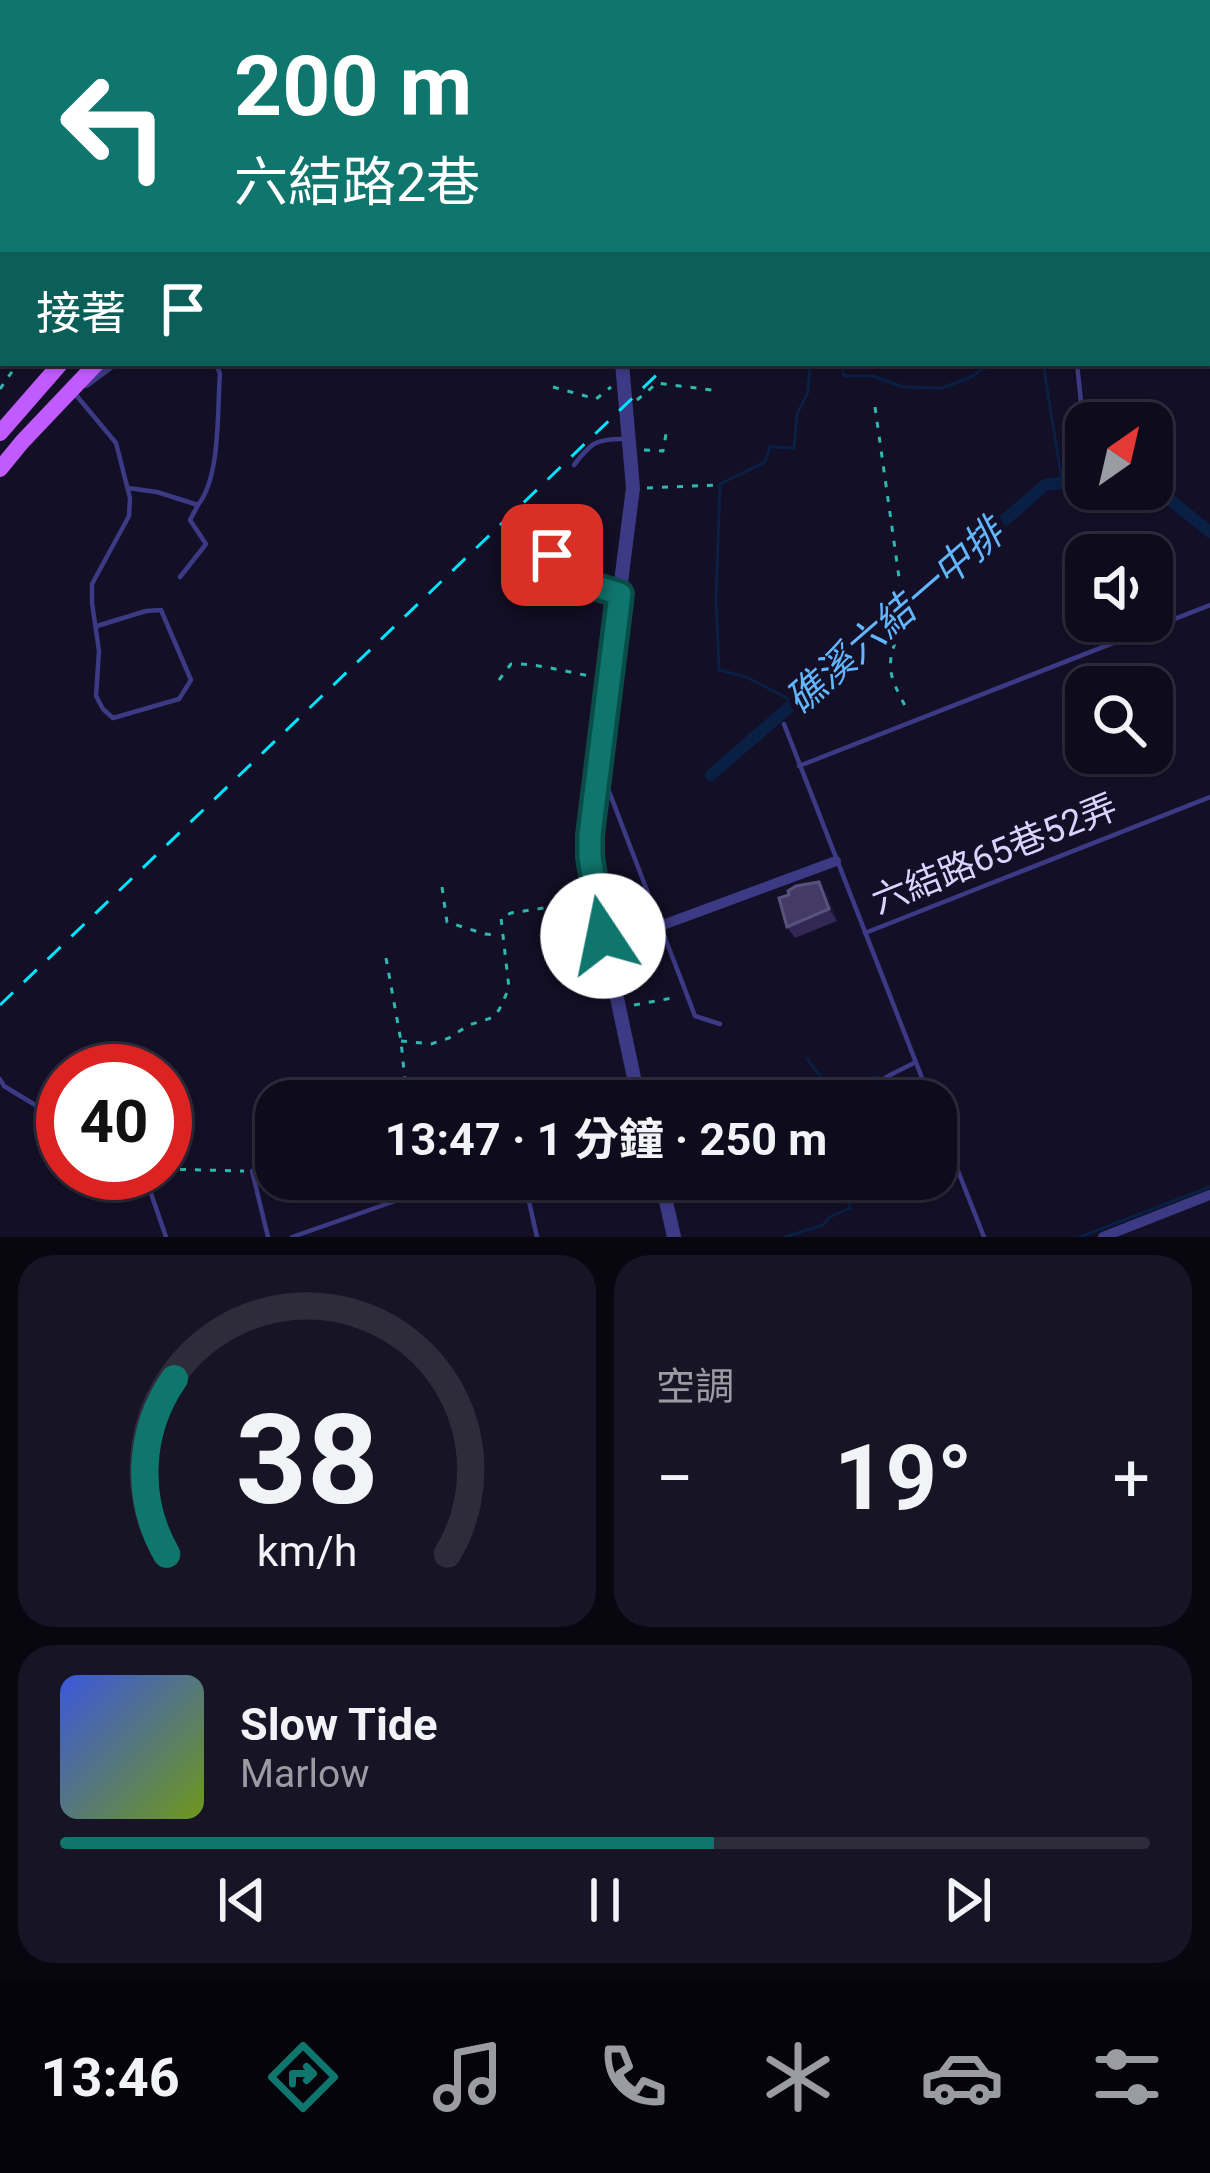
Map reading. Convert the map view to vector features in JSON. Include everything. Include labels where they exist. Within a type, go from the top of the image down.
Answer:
[{"type":"main road","points":[[0,433],[59,366]]},
{"type":"main road","points":[[0,469],[95,366]]},
{"type":"street","points":[[73,391],[108,366]]},
{"type":"street","points":[[623,370],[633,488],[590,835],[596,900],[634,1080]]},
{"type":"street","points":[[660,926],[836,861]]},
{"type":"street","points":[[1103,1237],[1134,1232],[1210,1196]]},
{"type":"street","points":[[666,1200],[674,1237]]},
{"type":"lane","points":[[180,578],[206,544],[190,520],[205,496],[213,460],[217,366]]},
{"type":"lane","points":[[1077,366],[1081,402]]},
{"type":"lane","points":[[73,391],[116,443],[128,488],[129,516],[92,584],[96,696],[113,718],[179,699],[191,680],[161,610],[97,626]]},
{"type":"lane","points":[[574,465],[601,439],[629,444]]},
{"type":"lane","points":[[128,488],[198,506]]},
{"type":"lane","points":[[556,518],[552,555],[565,573],[579,583],[620,594]]},
{"type":"lane","points":[[800,766],[1210,605]]},
{"type":"lane","points":[[784,724],[923,1080]]},
{"type":"lane","points":[[598,762],[695,1016],[719,1024]]},
{"type":"lane","name":"六結路65巷52弄","points":[[865,933],[1210,797]]},
{"type":"lane","points":[[882,1080],[916,1063]]},
{"type":"lane","points":[[0,1079],[36,1106]]},
{"type":"lane","points":[[957,1168],[984,1237]]},
{"type":"lane","points":[[252,1172],[268,1237]]},
{"type":"lane","points":[[153,1200],[166,1237]]},
{"type":"lane","points":[[292,1237],[398,1200]]},
{"type":"lane","points":[[529,1200],[537,1237]]},
{"type":"path","points":[[553,387],[596,399],[623,370]]},
{"type":"path","points":[[626,406],[656,383],[719,391]]},
{"type":"path","points":[[875,407],[904,620],[888,665],[913,722]]},
{"type":"path","points":[[629,444],[663,451],[666,434]]},
{"type":"path","points":[[633,488],[718,485]]},
{"type":"path","points":[[499,680],[511,664],[609,679]]},
{"type":"path","points":[[442,887],[447,922],[501,936]]},
{"type":"path","points":[[401,1041],[431,1044],[499,1010],[509,988],[501,918],[596,900]]},
{"type":"path","points":[[386,958],[405,1080]]},
{"type":"path","points":[[619,1008],[686,996]]},
{"type":"path","points":[[192,1170],[252,1172]]},
{"type":"building","points":[[819,882],[829,909],[787,927],[779,898],[796,886]]},
{"type":"waterway","points":[[795,702],[746,677],[719,670],[720,484],[765,462],[770,447],[794,448],[810,366]]},
{"type":"waterway","points":[[842,366],[844,376],[872,376],[903,387],[942,388],[987,366]]},
{"type":"waterway","points":[[1043,366],[1063,487]]},
{"type":"waterway","name":"礁溪六結一中排","points":[[711,775],[1045,485],[1065,482]]},
{"type":"waterway","name":"礁溪六結一中排","points":[[1173,502],[1210,532]]},
{"type":"waterway","points":[[807,1058],[824,1080]]},
{"type":"waterway","points":[[869,1080],[886,1080]]},
{"type":"waterway","points":[[1080,1237],[1210,1187]]},
{"type":"waterway","points":[[785,1237],[823,1225],[850,1208],[847,1200]]},
{"type":"railway","points":[[0,1005],[666,366]]},
{"type":"route","points":[[552,555],[572,579],[620,594],[590,835],[603,936]]}]
